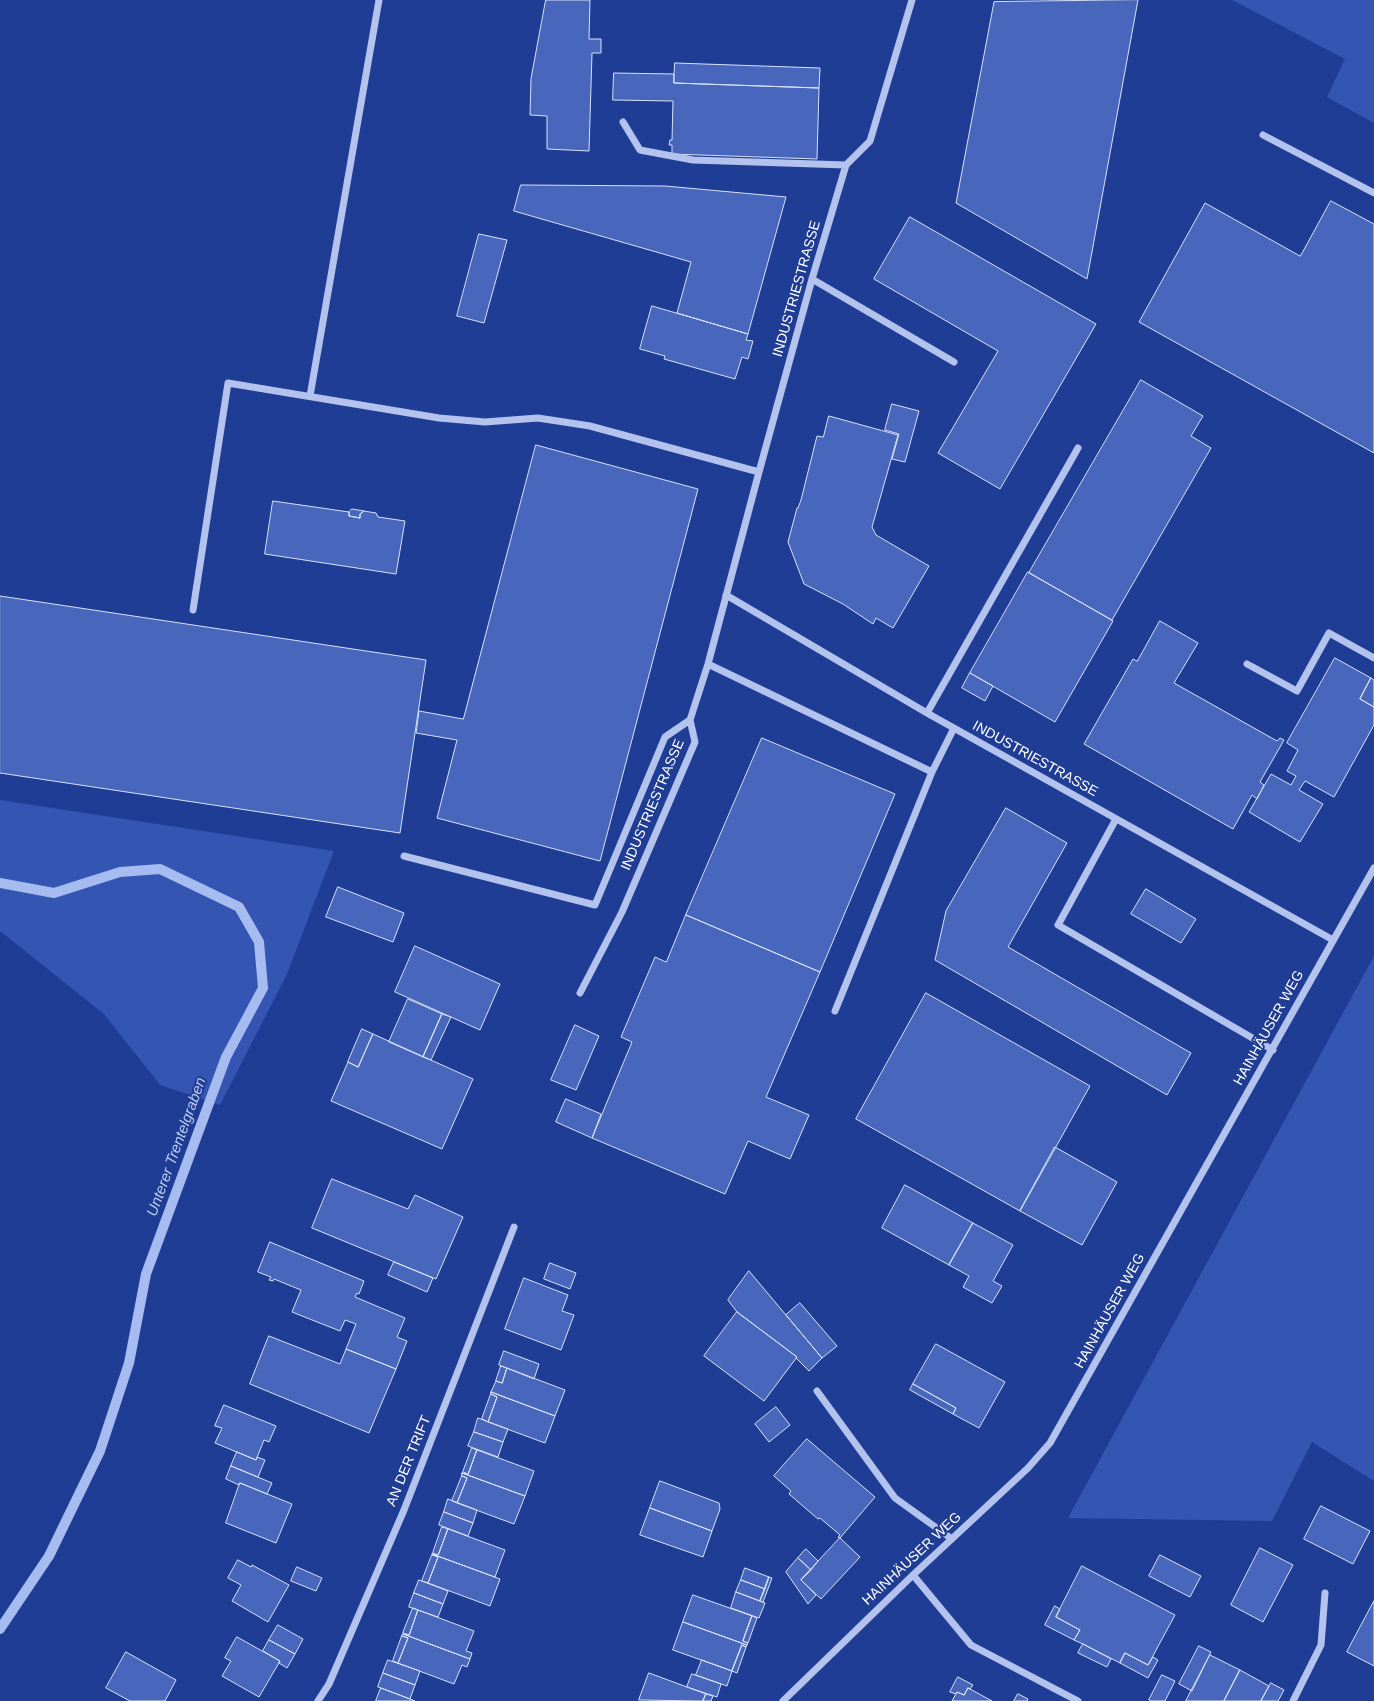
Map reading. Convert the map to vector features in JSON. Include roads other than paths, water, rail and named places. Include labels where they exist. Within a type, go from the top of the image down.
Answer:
[{"type":"street","points":[[310,396],[378,0]]},
{"type":"street","points":[[623,122],[640,150],[693,160],[846,165],[870,141],[912,0]]},
{"type":"street","points":[[1263,135],[1374,193]]},
{"type":"street","name":"INDUSTRIESTRASSE","points":[[580,993],[622,912],[695,742],[690,720],[708,664],[812,279],[846,165]]},
{"type":"street","points":[[812,279],[954,362]]},
{"type":"street","points":[[193,610],[228,383],[439,418],[485,422],[538,418],[590,426],[759,472]]},
{"type":"street","points":[[927,713],[1078,448]]},
{"type":"street","name":"INDUSTRIESTRASSE","points":[[726,595],[927,713],[1333,940]]},
{"type":"street","points":[[1247,664],[1297,691],[1329,633],[1374,658]]},
{"type":"street","points":[[708,664],[932,772]]},
{"type":"street","points":[[404,856],[595,905],[665,737],[690,720]]},
{"type":"street","points":[[835,1011],[932,772],[954,728]]},
{"type":"street","points":[[1116,819],[1058,925],[1272,1050]]},
{"type":"street","name":"HAINHÄUSER WEG","points":[[783,1701],[913,1575],[1028,1468],[1050,1443],[1374,868]]},
{"type":"street","name":"AN DER TRIFT","points":[[318,1701],[329,1684],[404,1510],[514,1227]]},
{"type":"street","points":[[817,1391],[895,1498],[952,1539]]},
{"type":"street","points":[[913,1575],[971,1645],[1078,1701]]},
{"type":"street","points":[[1293,1701],[1321,1645],[1325,1594]]},
{"type":"waterway","name":"Unterer Trentelgraben","points":[[0,883],[54,893],[120,872],[160,869],[239,907],[259,942],[263,988],[226,1057],[146,1274],[129,1363],[100,1451],[49,1556],[0,1629]]}]
